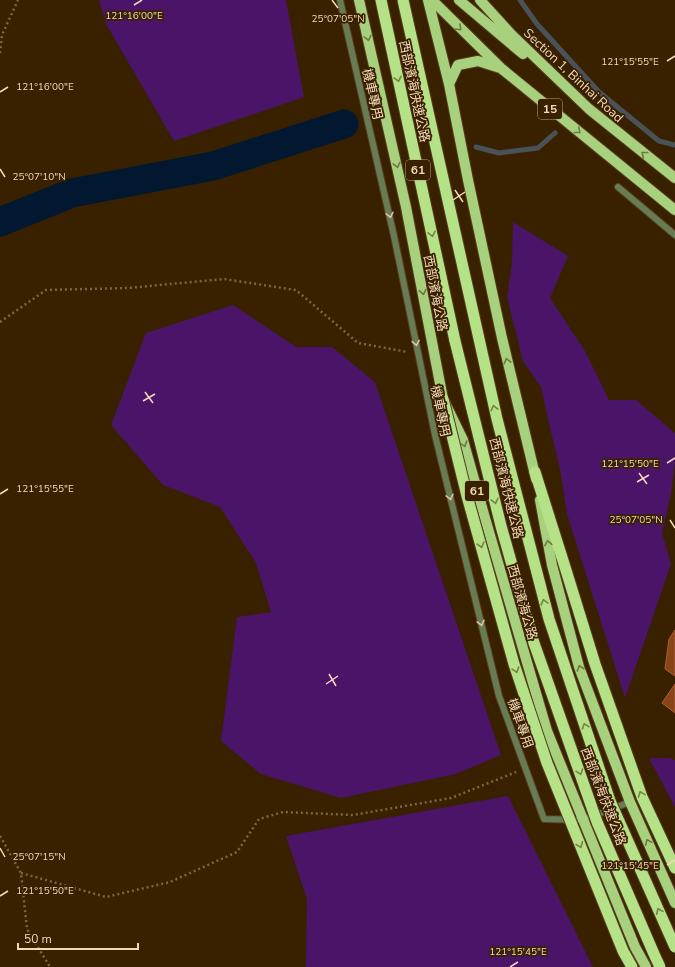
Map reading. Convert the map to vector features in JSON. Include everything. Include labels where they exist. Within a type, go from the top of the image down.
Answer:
[{"type":"highway","name":"西部濱海快速公路","points":[[381,0],[455,341],[501,526],[534,643],[598,822],[660,967]]},
{"type":"highway","name":"西部濱海快速公路","points":[[403,0],[497,419],[549,620],[610,801],[675,947]]},
{"type":"highway","points":[[443,399],[466,496],[514,664],[547,763],[623,951],[632,967]]},
{"type":"highway","points":[[535,472],[597,671],[642,797],[675,868]]},
{"type":"main road","name":"西部濱海公路","points":[[359,0],[406,207],[443,399],[463,440],[547,731],[635,947],[646,967]]},
{"type":"main road","points":[[428,0],[449,84],[502,338],[535,472],[552,565],[580,667],[630,802],[675,903]]},
{"type":"main road","name":"15","points":[[432,0],[502,70],[675,210]]},
{"type":"main road","points":[[459,0],[588,109]]},
{"type":"main road","name":"Section 1, Binhai Road","points":[[480,0],[511,34],[588,109],[675,178]]},
{"type":"main road","points":[[449,84],[458,65],[478,61],[502,70]]},
{"type":"lane","name":"機車專用","points":[[340,0],[394,236],[434,435],[499,696],[544,819],[583,820]]},
{"type":"lane","points":[[618,187],[675,235]]},
{"type":"lane","points":[[583,820],[630,802]]},
{"type":"path","points":[[0,53],[2,35],[18,0]]},
{"type":"path","points":[[0,322],[46,290],[128,288],[224,279],[296,290],[358,343],[418,354]]},
{"type":"path","points":[[21,873],[106,897],[170,882],[238,852],[259,819],[282,812],[353,815],[451,798],[526,768]]},
{"type":"path","points":[[0,836],[21,873],[27,929],[50,967]]},
{"type":"shaded area","points":[[99,0],[286,0],[304,97],[174,141],[106,24]]},
{"type":"shaded area","points":[[513,222],[568,256],[550,298],[585,351],[609,400],[636,400],[675,433],[675,461],[671,494],[662,533],[671,564],[625,698],[567,514],[560,469],[541,387],[523,361],[507,297],[512,263]]},
{"type":"shaded area","points":[[233,305],[296,347],[332,347],[375,382],[501,755],[456,774],[341,798],[261,774],[221,741],[237,617],[271,612],[256,563],[220,507],[163,485],[111,425],[146,333]]},
{"type":"shaded area","points":[[649,758],[670,758],[675,760],[675,807]]},
{"type":"shaded area","points":[[508,796],[593,967],[306,967],[307,899],[286,836]]},
{"type":"building","points":[[675,630],[675,676],[665,669],[669,639]]},
{"type":"building","points":[[675,684],[675,713],[662,703]]},
{"type":"waterway","points":[[520,0],[537,24],[599,92],[659,141],[675,145]]},
{"type":"waterway","points":[[0,222],[72,193],[213,166],[344,124]]},
{"type":"waterway","points":[[476,147],[499,153],[538,148],[555,133]]}]
